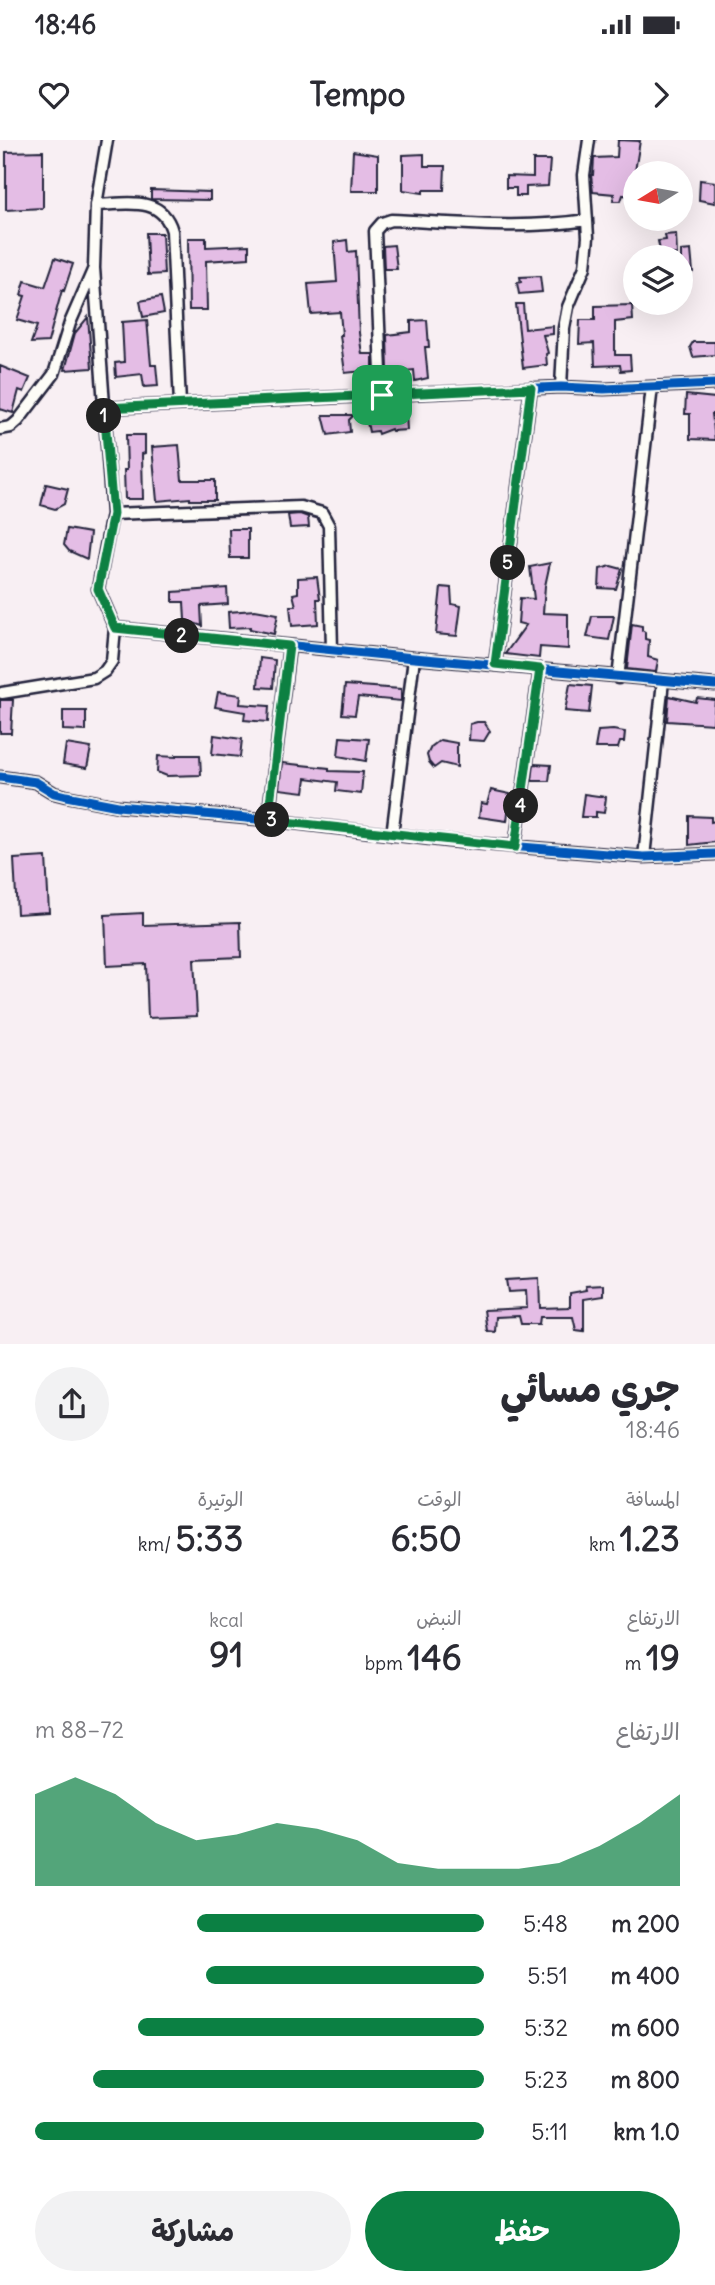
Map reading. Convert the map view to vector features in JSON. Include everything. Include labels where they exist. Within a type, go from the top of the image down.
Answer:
[{"type":"street","points":[[2,693],[94,678],[105,671],[112,661],[115,628],[98,589],[113,514],[94,268],[96,205],[107,140]]},
{"type":"street","points":[[561,387],[564,328],[568,307],[585,267],[587,220],[584,175],[589,140]]},
{"type":"street","points":[[96,205],[131,203],[154,206],[168,218],[172,231],[180,404]]},
{"type":"street","points":[[382,395],[375,231],[382,223],[391,220],[514,226],[587,220]]},
{"type":"street","points":[[0,429],[11,427],[18,421],[54,374],[70,323],[94,268]]},
{"type":"street","points":[[104,408],[531,388],[604,389],[715,384]]},
{"type":"street","points":[[618,678],[652,387]]},
{"type":"street","points":[[495,664],[531,388]]},
{"type":"street","points":[[113,514],[301,507],[322,513],[329,526],[332,650]]},
{"type":"street","points":[[115,628],[414,659],[715,685]]},
{"type":"street","points":[[268,820],[289,646]]},
{"type":"street","points":[[392,835],[414,659]]},
{"type":"street","points":[[515,847],[540,669]]},
{"type":"street","points":[[644,857],[663,681]]},
{"type":"street","points":[[0,777],[36,782],[54,793],[118,806],[515,847],[644,857],[715,854]]},
{"type":"building","points":[[618,140],[640,141],[637,161],[623,161],[621,201],[613,201],[614,194],[593,192],[591,175],[594,158],[617,157]]},
{"type":"building","points":[[43,151],[43,208],[6,210],[6,152]]},
{"type":"building","points":[[353,151],[378,155],[378,191],[351,191]]},
{"type":"building","points":[[424,154],[424,166],[445,166],[444,190],[423,190],[423,193],[403,190],[403,155]]},
{"type":"building","points":[[533,160],[550,160],[548,186],[526,187],[526,196],[516,196],[516,188],[506,188],[506,176],[533,177]]},
{"type":"building","points":[[700,180],[715,182],[715,203],[699,200]]},
{"type":"building","points":[[151,190],[210,192],[210,200],[151,199]]},
{"type":"building","points":[[146,233],[162,233],[164,274],[148,275]]},
{"type":"building","points":[[676,234],[677,245],[659,245],[658,241],[666,240],[665,235]]},
{"type":"building","points":[[188,238],[206,238],[206,247],[249,245],[249,258],[206,261],[207,310],[189,310]]},
{"type":"building","points":[[347,240],[348,252],[356,251],[362,354],[373,354],[373,370],[345,373],[340,312],[311,314],[308,284],[337,282],[334,242]]},
{"type":"building","points":[[394,245],[397,269],[384,269],[383,246]]},
{"type":"building","points":[[55,258],[73,264],[64,291],[62,290],[48,342],[31,343],[37,326],[17,320],[25,296],[21,295],[25,281],[45,287]]},
{"type":"building","points":[[540,276],[542,292],[519,294],[517,283],[521,282],[520,277]]},
{"type":"building","points":[[161,297],[164,313],[143,317],[140,301]]},
{"type":"building","points":[[516,304],[523,304],[525,329],[553,326],[553,334],[543,335],[548,353],[547,365],[523,368]]},
{"type":"building","points":[[623,305],[623,315],[633,315],[633,320],[615,322],[615,355],[630,355],[631,370],[621,371],[620,365],[595,366],[594,343],[579,344],[580,320],[595,320],[595,306]]},
{"type":"building","points":[[88,317],[92,368],[65,370],[75,333]]},
{"type":"building","points":[[147,320],[151,365],[156,365],[158,386],[144,387],[142,374],[116,377],[115,363],[124,362],[122,322]]},
{"type":"building","points":[[427,320],[429,347],[425,347],[428,378],[415,381],[414,370],[396,372],[396,387],[393,387],[388,372],[387,335],[411,332],[411,321]]},
{"type":"building","points":[[693,342],[715,342],[715,355],[693,357],[690,347]]},
{"type":"building","points":[[0,366],[30,378],[24,392],[19,390],[13,413],[0,409]]},
{"type":"building","points":[[686,395],[715,398],[715,414],[712,414],[715,440],[690,439],[690,414],[685,414]]},
{"type":"building","points":[[380,407],[381,418],[406,414],[407,430],[391,429],[378,434],[377,431],[369,432],[364,408]]},
{"type":"building","points":[[323,415],[354,415],[349,420],[350,432],[328,435]]},
{"type":"building","points":[[126,435],[145,435],[145,453],[142,454],[143,499],[125,499]]},
{"type":"building","points":[[179,445],[182,480],[215,480],[215,500],[190,498],[157,501],[152,447]]},
{"type":"building","points":[[46,484],[68,489],[64,504],[55,509],[41,505]]},
{"type":"building","points":[[300,514],[308,517],[309,527],[290,528],[288,515]]},
{"type":"building","points":[[67,529],[90,533],[87,559],[69,551],[64,545]]},
{"type":"building","points":[[229,529],[248,529],[248,558],[230,558]]},
{"type":"building","points":[[550,563],[543,613],[568,614],[568,649],[540,647],[539,658],[505,654],[526,625],[518,623],[520,598],[534,599],[530,567]]},
{"type":"building","points":[[611,566],[622,569],[616,589],[599,588],[600,569]]},
{"type":"building","points":[[317,577],[320,599],[317,599],[318,624],[292,626],[290,606],[296,606],[293,594],[298,593],[298,578]]},
{"type":"building","points":[[441,587],[451,588],[452,604],[461,606],[457,636],[436,634]]},
{"type":"building","points":[[227,588],[228,604],[201,606],[202,626],[185,620],[184,602],[173,602],[173,592]]},
{"type":"building","points":[[255,610],[278,614],[274,634],[250,627],[229,628],[228,612]]},
{"type":"building","points":[[592,616],[614,616],[609,640],[587,637]]},
{"type":"building","points":[[632,624],[642,626],[645,639],[649,640],[648,657],[658,660],[656,672],[627,669]]},
{"type":"building","points":[[260,658],[275,660],[273,688],[258,687]]},
{"type":"building","points":[[570,684],[592,686],[589,713],[565,711]]},
{"type":"building","points":[[345,685],[401,689],[401,701],[358,697],[355,715],[342,714]]},
{"type":"building","points":[[218,692],[241,695],[240,704],[269,706],[268,722],[244,720],[245,712],[215,707]]},
{"type":"building","points":[[669,696],[696,702],[697,698],[715,700],[713,724],[667,721]]},
{"type":"building","points":[[0,700],[13,700],[11,733],[0,733]]},
{"type":"building","points":[[63,711],[86,711],[86,731],[63,730]]},
{"type":"building","points":[[484,722],[490,731],[484,741],[469,740],[470,724]]},
{"type":"building","points":[[598,731],[625,732],[624,742],[620,742],[618,748],[595,748]]},
{"type":"building","points":[[214,735],[242,739],[240,757],[212,754]]},
{"type":"building","points":[[340,737],[369,739],[366,761],[338,756]]},
{"type":"building","points":[[440,740],[457,743],[457,767],[441,763],[434,768],[429,762],[427,755],[431,747]]},
{"type":"building","points":[[66,744],[91,748],[87,768],[63,764]]},
{"type":"building","points":[[200,755],[201,775],[167,776],[157,772],[158,756]]},
{"type":"building","points":[[282,763],[329,768],[329,771],[363,772],[361,794],[336,791],[337,782],[306,778],[304,792],[279,789]]},
{"type":"building","points":[[534,764],[551,765],[549,781],[532,781]]},
{"type":"building","points":[[491,790],[510,794],[507,821],[479,817],[481,803],[487,804]]},
{"type":"building","points":[[584,794],[606,797],[604,813],[596,812],[596,817],[581,817]]},
{"type":"building","points":[[689,816],[711,817],[711,822],[715,821],[715,842],[689,845]]},
{"type":"building","points":[[46,857],[49,912],[17,914],[14,859]]},
{"type":"building","points":[[143,913],[143,925],[240,922],[241,957],[194,959],[197,1016],[148,1018],[146,964],[107,966],[105,915]]},
{"type":"building","points":[[539,1278],[540,1308],[570,1307],[570,1293],[587,1290],[586,1286],[604,1285],[604,1296],[584,1299],[584,1331],[576,1330],[573,1317],[540,1317],[539,1324],[521,1324],[519,1316],[496,1317],[495,1332],[487,1331],[484,1310],[527,1308],[526,1291],[508,1292],[506,1280]]},
{"type":"cycle path","points":[[104,408],[561,387],[604,389],[715,384]]},
{"type":"cycle path","points":[[115,628],[715,685]]},
{"type":"cycle path","points":[[0,777],[36,782],[54,793],[118,806],[448,841],[644,857],[715,854]]},
{"type":"route","points":[[531,388],[495,664],[540,669],[515,847],[268,820],[289,646],[115,628],[99,596],[98,580],[113,514],[104,408],[382,395],[531,388]]}]
